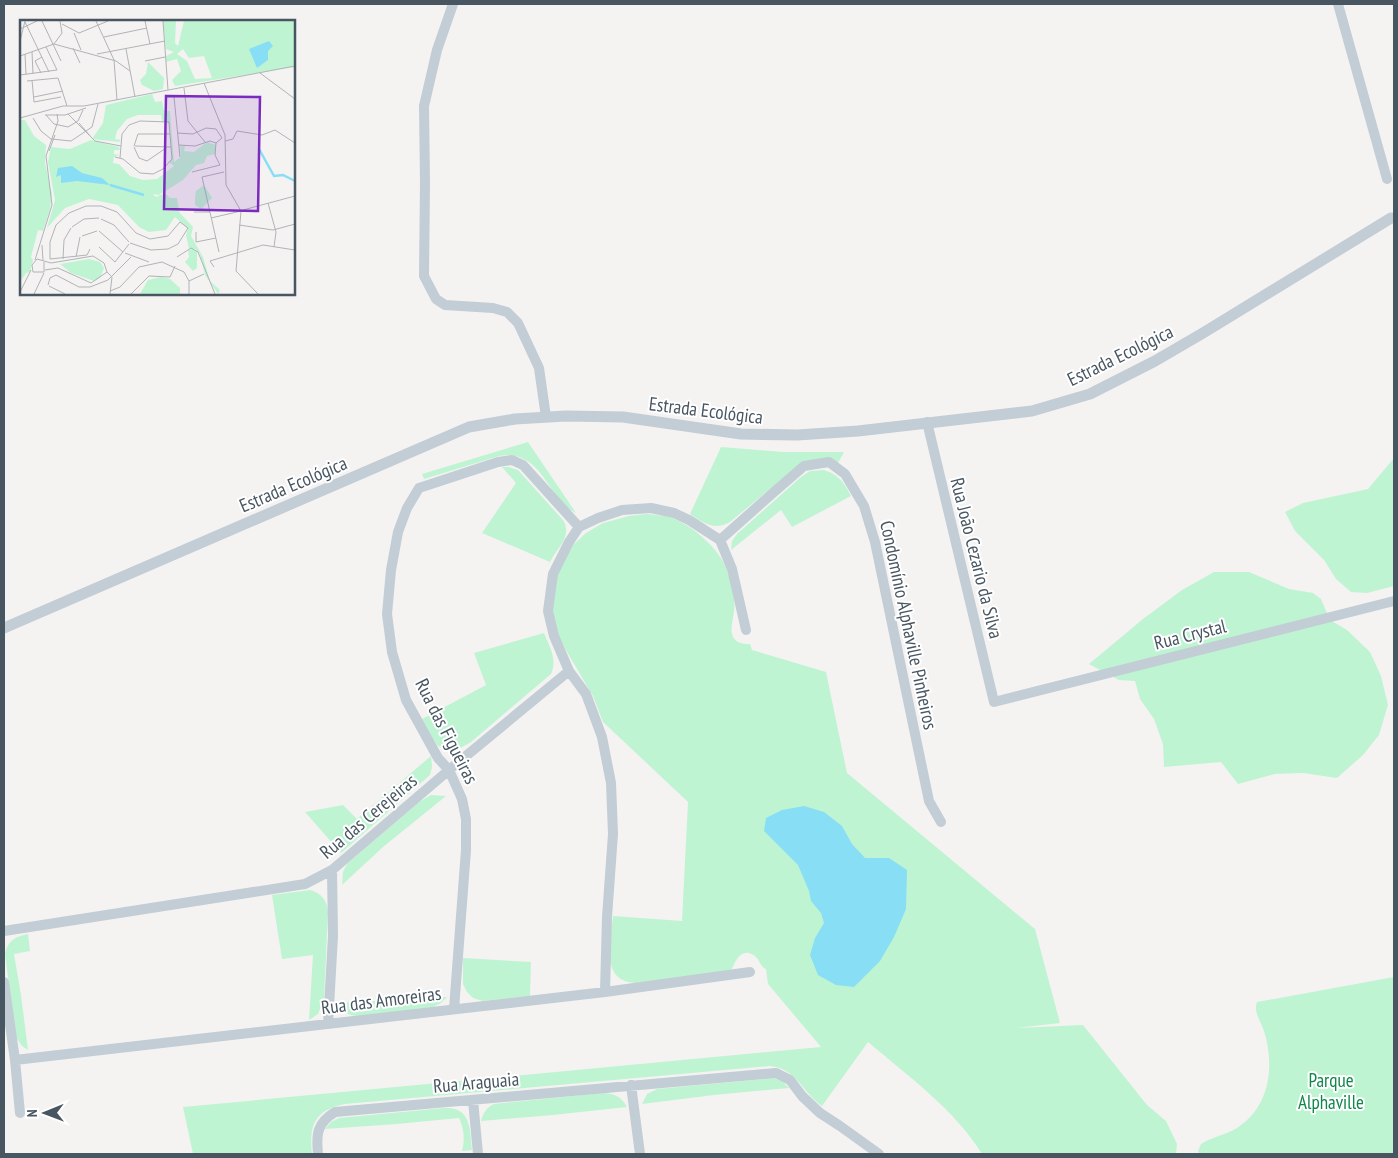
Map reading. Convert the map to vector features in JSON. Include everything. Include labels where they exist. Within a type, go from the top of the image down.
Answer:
[{"type":"street","points":[[453,4],[437,50],[424,106],[426,184],[424,276],[436,299],[445,304],[494,308],[507,312],[518,323],[539,368],[546,417]]},
{"type":"street","points":[[1338,4],[1388,179]]},
{"type":"street","name":"Estrada Ecológica","points":[[4,628],[470,427],[515,419],[566,416],[623,417],[741,434],[797,435],[858,431],[1032,411],[1090,394],[1203,333],[1391,218],[1394,218]]},
{"type":"street","name":"Rua João Cezario da Silva","points":[[927,422],[994,702]]},
{"type":"street","name":"Rua das Figueiras","points":[[454,1009],[466,850],[466,818],[462,799],[449,770],[438,758],[406,700],[392,652],[387,614],[391,570],[398,532],[407,508],[418,488],[498,462],[512,460],[523,465],[579,527]]},
{"type":"street","name":"Condomínio Alphaville Pinheiros","points":[[720,540],[804,466],[829,462],[845,474],[864,506],[875,542],[930,801],[941,822]]},
{"type":"street","points":[[605,992],[607,917],[613,834],[611,783],[602,737],[586,694],[569,671],[554,636],[548,612],[553,574],[579,527],[622,510],[652,508],[674,513],[689,520],[720,540],[732,569],[746,630]]},
{"type":"street","name":"Rua Crystal","points":[[994,702],[1394,600]]},
{"type":"street","name":"Rua das Cerejeiras","points":[[4,931],[305,884],[332,870],[569,671]]},
{"type":"street","points":[[328,1024],[333,936],[332,870]]},
{"type":"street","name":"Rua das Amoreiras","points":[[15,1060],[605,992],[750,972]]},
{"type":"street","points":[[4,982],[20,1112]]},
{"type":"street","name":"Rua Araguaia","points":[[318,1154],[317,1130],[326,1118],[335,1112],[776,1073],[790,1080],[802,1096],[820,1113],[879,1154]]},
{"type":"street","points":[[630,1085],[642,1152]]},
{"type":"street","points":[[473,1100],[478,1154]]},
{"type":"green space","points":[[528,442],[576,513],[566,506],[535,467],[525,460],[514,456],[499,456],[424,479],[422,474]]},
{"type":"green space","points":[[721,447],[783,452],[844,452],[838,463],[799,465],[730,522],[725,525],[714,526],[704,523],[690,514]]},
{"type":"green space","points":[[1394,458],[1394,586],[1367,593],[1351,592],[1336,579],[1324,560],[1295,531],[1285,512],[1303,503],[1368,489]]},
{"type":"green space","points":[[502,467],[518,470],[563,520],[566,526],[565,537],[550,562],[482,533],[516,483]]},
{"type":"green space","points":[[824,470],[834,474],[841,480],[851,496],[792,527],[781,510],[731,550],[732,541],[737,534],[801,477],[810,471]]},
{"type":"green space","points":[[646,514],[669,517],[686,525],[703,538],[718,554],[727,570],[733,592],[732,634],[737,641],[750,644],[752,650],[826,672],[847,773],[1035,929],[1060,1023],[1016,1028],[1083,1025],[1147,1105],[1166,1121],[1177,1144],[1176,1154],[982,1154],[959,1123],[945,1108],[868,1042],[822,1106],[793,1076],[786,1071],[770,1066],[345,1104],[326,1110],[316,1121],[312,1135],[312,1154],[193,1154],[183,1107],[821,1047],[768,984],[766,969],[751,954],[744,953],[741,955],[732,969],[728,971],[636,983],[624,981],[612,968],[610,947],[613,916],[682,921],[688,802],[603,722],[593,696],[559,637],[553,610],[557,576],[572,546],[586,533],[603,523],[629,516]]},
{"type":"green space","points":[[1214,572],[1249,572],[1289,589],[1313,593],[1321,599],[1330,620],[1347,630],[1370,652],[1381,676],[1388,705],[1379,735],[1363,755],[1337,778],[1303,773],[1275,774],[1238,784],[1221,762],[1164,767],[1163,744],[1154,719],[1140,699],[1135,681],[1119,680],[1089,664],[1143,619],[1182,590]]},
{"type":"green space","points":[[544,633],[554,663],[551,674],[471,742],[457,750],[450,751],[438,746],[422,719],[486,685],[474,653]]},
{"type":"green space","points":[[431,756],[432,767],[430,775],[341,853],[305,812],[343,805],[357,819]]},
{"type":"green space","points":[[431,795],[446,796],[383,847],[342,885],[343,872],[347,864],[419,802]]},
{"type":"green space","points":[[310,890],[323,898],[328,912],[324,999],[318,1014],[309,1020],[313,955],[282,959],[272,895]]},
{"type":"green space","points":[[28,934],[30,951],[14,954],[28,1050],[22,1046],[16,1037],[5,954],[10,942]]},
{"type":"green space","points":[[463,958],[531,962],[530,996],[483,1001],[473,998],[463,984]]},
{"type":"green space","name":"Parque Alphaville","points":[[1394,977],[1394,1154],[1199,1154],[1198,1151],[1201,1144],[1237,1128],[1248,1119],[1257,1109],[1263,1097],[1269,1072],[1269,1058],[1264,1031],[1257,1013],[1257,1002]]},
{"type":"green space","points":[[447,997],[433,1007],[357,1016],[345,1012],[337,1003]]},
{"type":"green space","points":[[774,1078],[783,1082],[789,1088],[642,1104],[647,1094],[657,1089]]},
{"type":"green space","points":[[602,1093],[617,1096],[627,1107],[481,1121],[489,1107],[494,1104]]},
{"type":"green space","points":[[453,1108],[464,1115],[469,1127],[472,1150],[462,1151],[464,1143],[459,1118],[325,1129],[331,1122],[339,1118]]},
{"type":"water","points":[[804,806],[824,812],[842,826],[852,844],[865,858],[889,858],[907,870],[906,909],[894,937],[880,961],[854,987],[836,985],[818,975],[810,955],[815,938],[824,923],[821,913],[811,901],[809,891],[798,865],[764,831],[766,818],[782,810]]}]
